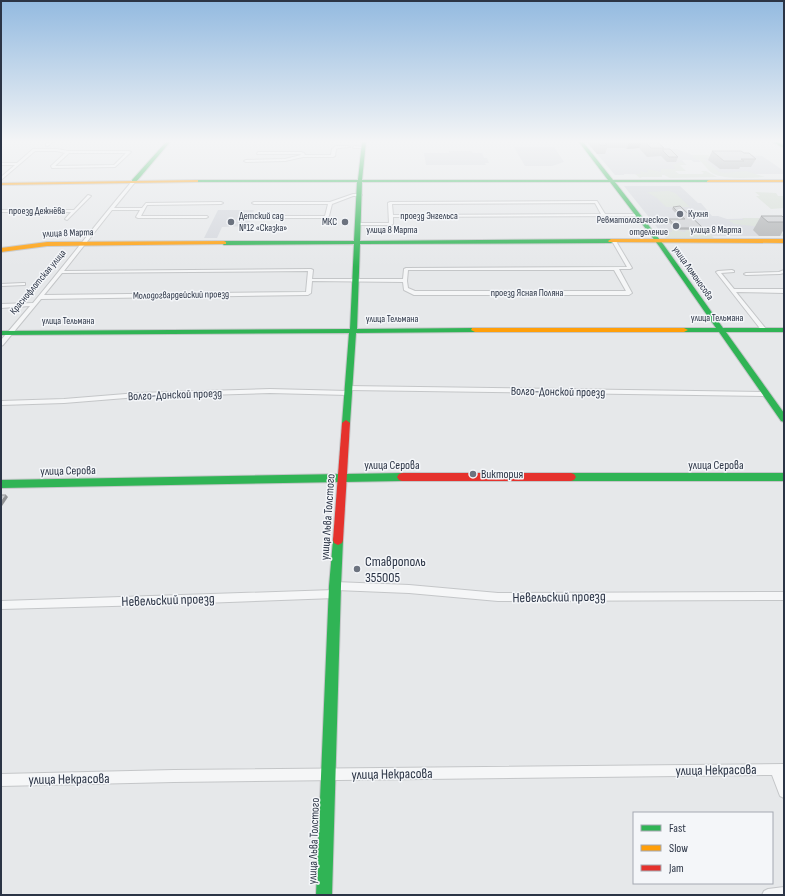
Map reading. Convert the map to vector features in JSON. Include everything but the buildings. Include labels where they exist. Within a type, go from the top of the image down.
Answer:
[{"type":"street","name":"Краснофлотская улица","points":[[1,344],[41,297],[132,184]]},
{"type":"street","name":"улица Льва Толстого","points":[[324,895],[335,590],[353,330],[360,184]]},
{"type":"street","name":"улица Ломоносова","points":[[615,184],[637,215],[662,241],[719,329],[784,419]]},
{"type":"street","points":[[254,203],[330,203],[353,195],[360,195]]},
{"type":"street","name":"проезд Дежнёва","points":[[67,219],[89,196]]},
{"type":"street","name":"проезд Энгельса","points":[[604,215],[596,202],[390,203],[391,216],[637,215]]},
{"type":"street","points":[[206,217],[138,217],[146,204],[221,203]]},
{"type":"street","points":[[254,217],[326,217],[330,203]]},
{"type":"street","points":[[110,209],[143,209]]},
{"type":"street","name":"проезд Дежнёва","points":[[1,211],[74,211]]},
{"type":"street","points":[[358,224],[391,224],[391,216]]},
{"type":"street","name":"улица 8 Марта","points":[[1,250],[47,244],[84,243],[357,241],[784,241]]},
{"type":"street","points":[[614,241],[630,266],[627,269],[616,269]]},
{"type":"street","name":"проезд Ясная Поляна","points":[[406,269],[616,269],[629,293],[414,293],[406,289],[406,281],[406,269]]},
{"type":"street","name":"Молодогвардейский проезд","points":[[41,297],[308,293],[311,270],[61,272]]},
{"type":"street","points":[[732,271],[718,272],[764,330]]},
{"type":"street","points":[[746,274],[783,273]]},
{"type":"street","points":[[310,280],[406,281]]},
{"type":"street","points":[[1,285],[22,284]]},
{"type":"street","points":[[733,290],[784,291]]},
{"type":"street","points":[[1,306],[35,304]]},
{"type":"street","name":"улица Тельмана","points":[[1,333],[353,330],[784,330]]},
{"type":"street","name":"Волго-Донской проезд","points":[[1,403],[64,401],[138,395],[276,391],[767,394]]},
{"type":"street","name":"улица Серова","points":[[1,484],[342,477],[784,477]]},
{"type":"street","name":"Невельский проезд","points":[[1,605],[149,601],[335,590],[409,589],[498,597],[663,595],[784,596]]},
{"type":"street","points":[[779,769],[784,792]]},
{"type":"street","name":"улица Некрасова","points":[[1,780],[174,776],[779,769]]},
{"type":"street","points":[[768,895],[784,893]]},
{"type":"shaded area","points":[[624,186],[680,186],[698,203],[701,203],[712,216],[727,219],[768,218],[784,236],[664,236]]},
{"type":"shaded area","points":[[669,191],[675,193],[690,207],[666,207],[657,198],[647,192]]},
{"type":"shaded area","points":[[755,192],[776,193],[778,196],[784,196],[784,208],[771,209],[756,196],[760,196]]},
{"type":"shaded area","name":"Детский сад №12 «Сказка»","points":[[218,210],[254,210],[248,226],[222,227],[217,238],[204,238]]},
{"type":"shaded area","points":[[742,218],[765,218],[784,235],[779,235],[753,226],[735,224],[728,220],[744,220]]},
{"type":"shaded area","points":[[672,229],[684,232],[686,231],[684,229],[689,229],[694,234],[710,234],[714,238],[666,238],[663,234],[672,232]]},
{"type":"traffic: fast","points":[[346,423],[353,330],[360,184]]},
{"type":"traffic: fast","points":[[613,184],[661,245],[784,419]]},
{"type":"traffic: fast","points":[[224,243],[611,241]]},
{"type":"traffic: fast","points":[[1,333],[475,330]]},
{"type":"traffic: fast","points":[[684,330],[784,330]]},
{"type":"traffic: fast","points":[[1,484],[402,477]]},
{"type":"traffic: fast","points":[[571,477],[784,477]]},
{"type":"traffic: fast","points":[[324,895],[338,540]]},
{"type":"traffic: slow","points":[[1,184],[13,184]]},
{"type":"traffic: slow","points":[[611,241],[784,241]]},
{"type":"traffic: slow","points":[[1,250],[47,244],[224,243]]},
{"type":"traffic: slow","points":[[475,330],[684,330]]},
{"type":"traffic: jam","points":[[338,540],[346,423]]},
{"type":"traffic: jam","points":[[402,477],[571,477]]},
{"type":"place","name":"Кухня","points":[[680,214]]},
{"type":"place","name":"Детский сад №12 «Сказка»","points":[[231,222]]},
{"type":"place","name":"МКС","points":[[345,222]]},
{"type":"place","name":"Ревматологическое отделение","points":[[676,226]]},
{"type":"place","name":"Виктория","points":[[473,474]]},
{"type":"place","name":"Ставрополь 355005","points":[[357,569]]}]
